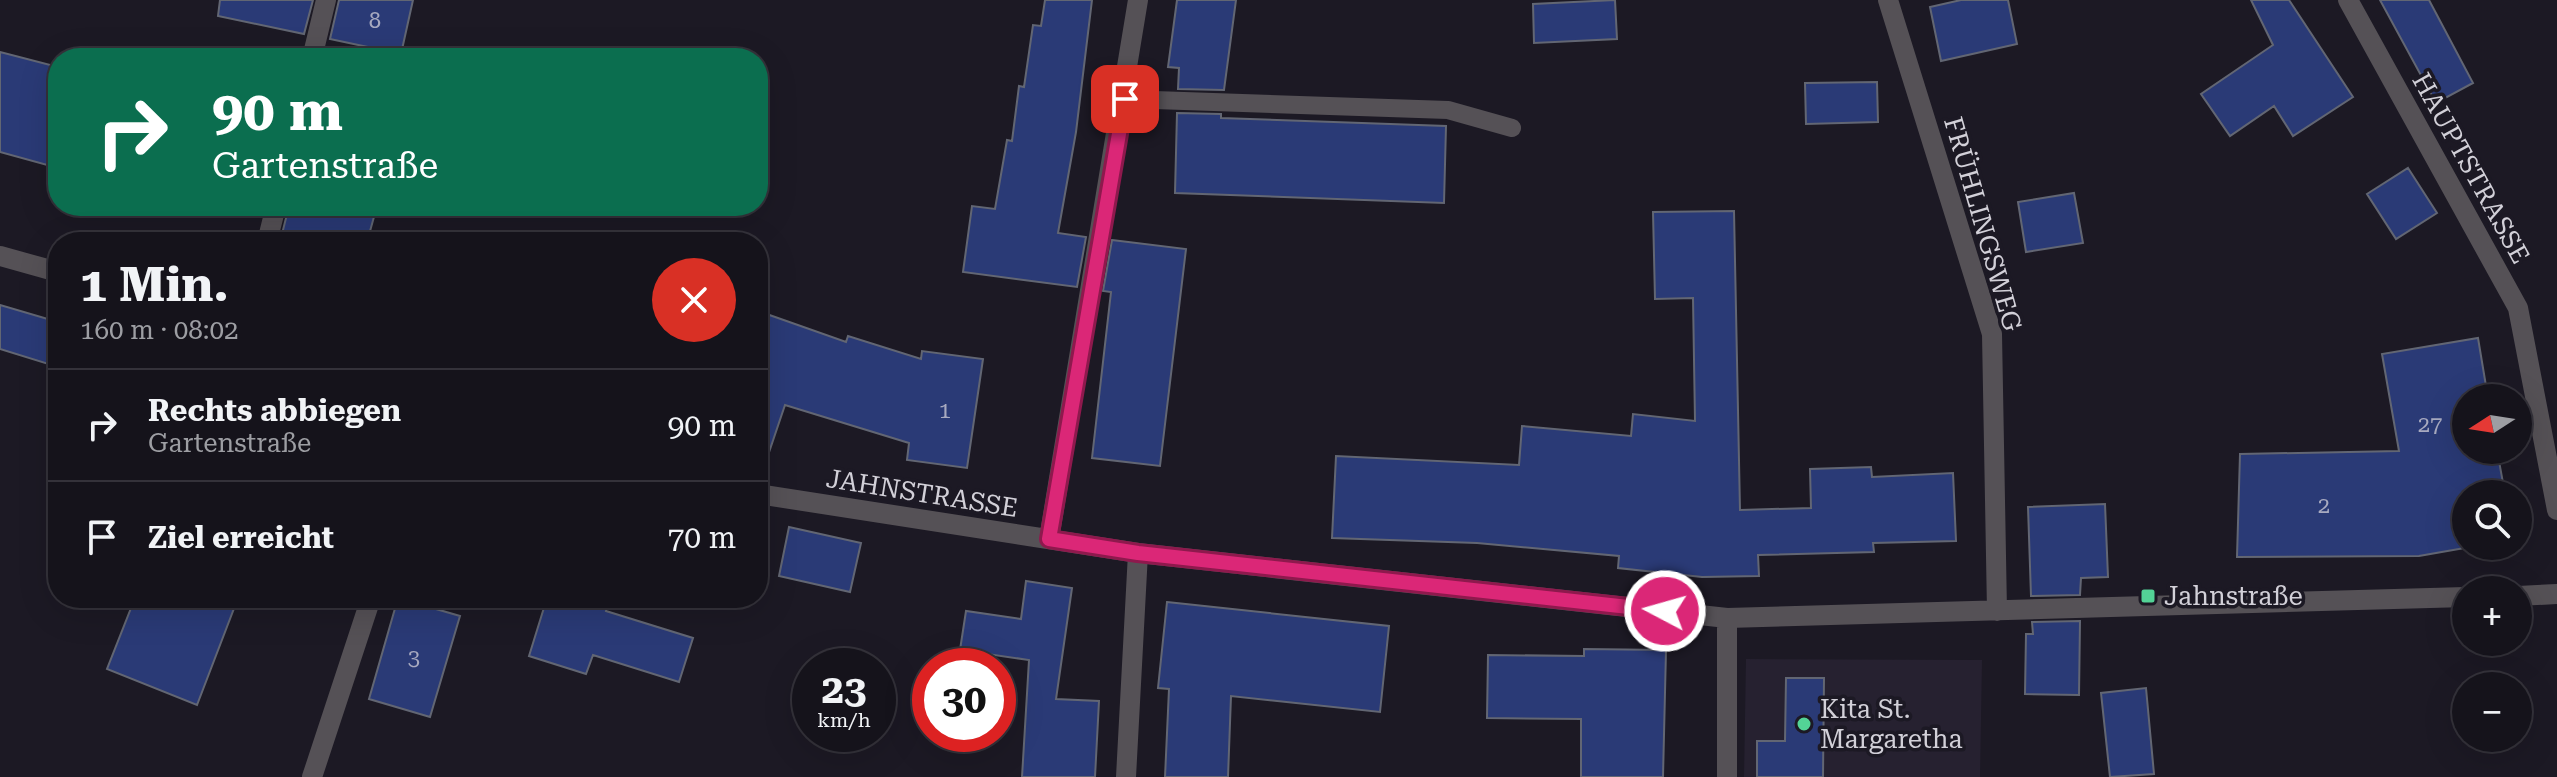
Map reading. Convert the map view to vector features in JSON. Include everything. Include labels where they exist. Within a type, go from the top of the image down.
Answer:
[{"type":"street","points":[[314,48],[326,0]]},
{"type":"street","points":[[1049,539],[1125,99],[1138,0]]},
{"type":"street","name":"FRÜHLINGSWEG","points":[[1888,0],[1992,334],[1997,611]]},
{"type":"street","name":"HAUPTSTRASSE","points":[[2348,0],[2518,308],[2557,510]]},
{"type":"street","points":[[0,256],[48,269]]},
{"type":"street","name":"JAHNSTRASSE","points":[[768,496],[1138,553],[1727,618],[2452,597]]},
{"type":"street","points":[[1126,777],[1138,553]]},
{"type":"street","points":[[2532,595],[2557,594]]},
{"type":"street","points":[[312,777],[368,608]]},
{"type":"street","points":[[1727,618],[1727,777]]},
{"type":"lane","points":[[1125,99],[1448,110],[1512,128]]},
{"type":"shaded area","points":[[1746,659],[1982,660],[1980,777],[1744,777]]},
{"type":"building","points":[[220,0],[313,0],[304,34],[218,16]]},
{"type":"building","points":[[339,0],[413,0],[402,48],[373,48],[330,39]]},
{"type":"building","points":[[1045,0],[1092,0],[1076,132],[1058,233],[1086,237],[1077,287],[963,272],[972,206],[995,209],[1007,140],[1012,141],[1019,86],[1024,87],[1033,25],[1041,26]]},
{"type":"building","points":[[1177,0],[1236,0],[1224,90],[1178,89],[1179,68],[1168,67]]},
{"type":"building","points":[[1615,0],[1617,39],[1534,43],[1533,4]]},
{"type":"building","points":[[1961,0],[2008,0],[2017,44],[1941,61],[1930,7]]},
{"type":"building","points":[[2251,0],[2289,0],[2353,97],[2293,136],[2274,106],[2230,136],[2201,94],[2273,45]]},
{"type":"building","points":[[2380,0],[2429,0],[2473,83],[2436,103]]},
{"type":"building","points":[[0,52],[48,64],[48,165],[0,152]]},
{"type":"building","points":[[1877,82],[1878,122],[1806,124],[1805,83]]},
{"type":"building","points":[[1177,113],[1221,114],[1221,118],[1446,126],[1444,203],[1175,193]]},
{"type":"building","points":[[2408,168],[2437,213],[2396,239],[2367,194]]},
{"type":"building","points":[[2074,193],[2083,243],[2026,252],[2018,202]]},
{"type":"building","points":[[1734,211],[1740,510],[1811,508],[1810,469],[1871,467],[1872,477],[1953,473],[1956,541],[1873,543],[1874,552],[1758,555],[1759,576],[1702,577],[1618,568],[1619,556],[1477,543],[1332,538],[1336,456],[1519,465],[1522,426],[1631,436],[1633,414],[1695,421],[1693,298],[1655,299],[1653,212]]},
{"type":"building","points":[[286,216],[374,216],[370,232],[282,232]]},
{"type":"building","points":[[1112,240],[1186,249],[1160,466],[1092,458],[1111,292],[1103,291]]},
{"type":"building","points":[[0,305],[48,319],[48,364],[0,349]]},
{"type":"building","points":[[768,315],[846,342],[848,336],[921,359],[922,351],[983,359],[967,468],[907,460],[909,443],[785,405],[768,455]]},
{"type":"building","points":[[2478,338],[2486,384],[2452,384],[2452,464],[2500,464],[2502,480],[2452,480],[2452,550],[2419,556],[2237,557],[2240,454],[2399,451],[2382,354]]},
{"type":"building","points":[[2105,504],[2108,577],[2081,578],[2080,595],[2031,596],[2028,507]]},
{"type":"building","points":[[789,527],[861,543],[850,592],[779,576]]},
{"type":"building","points":[[1026,581],[1072,588],[1056,699],[1099,701],[1095,777],[1022,777],[1029,660],[1016,658],[1016,648],[960,648],[966,611],[1021,619]]},
{"type":"building","points":[[1167,602],[1389,626],[1380,712],[1231,696],[1228,777],[1165,777],[1169,689],[1158,688]]},
{"type":"building","points":[[131,608],[234,608],[197,705],[107,669]]},
{"type":"building","points":[[395,608],[432,608],[460,616],[430,717],[369,699]]},
{"type":"building","points":[[544,608],[607,608],[606,611],[693,638],[679,682],[593,655],[586,674],[529,656]]},
{"type":"building","points":[[2080,621],[2079,695],[2025,694],[2026,634],[2033,634],[2032,622]]},
{"type":"building","points":[[1584,649],[1666,650],[1663,777],[1581,777],[1581,719],[1487,718],[1488,655],[1584,656]]},
{"type":"building","name":"Kita St. Margaretha","points":[[1786,678],[1824,678],[1823,777],[1757,777],[1757,741],[1785,741]]},
{"type":"building","points":[[2146,688],[2154,774],[2110,777],[2101,693]]},
{"type":"place","name":"Jahnstraße","points":[[2148,596]]},
{"type":"place","name":"Kita St. Margaretha","points":[[1804,724]]},
{"type":"route","points":[[1125,99],[1049,539],[1138,553],[1665,611]]}]
